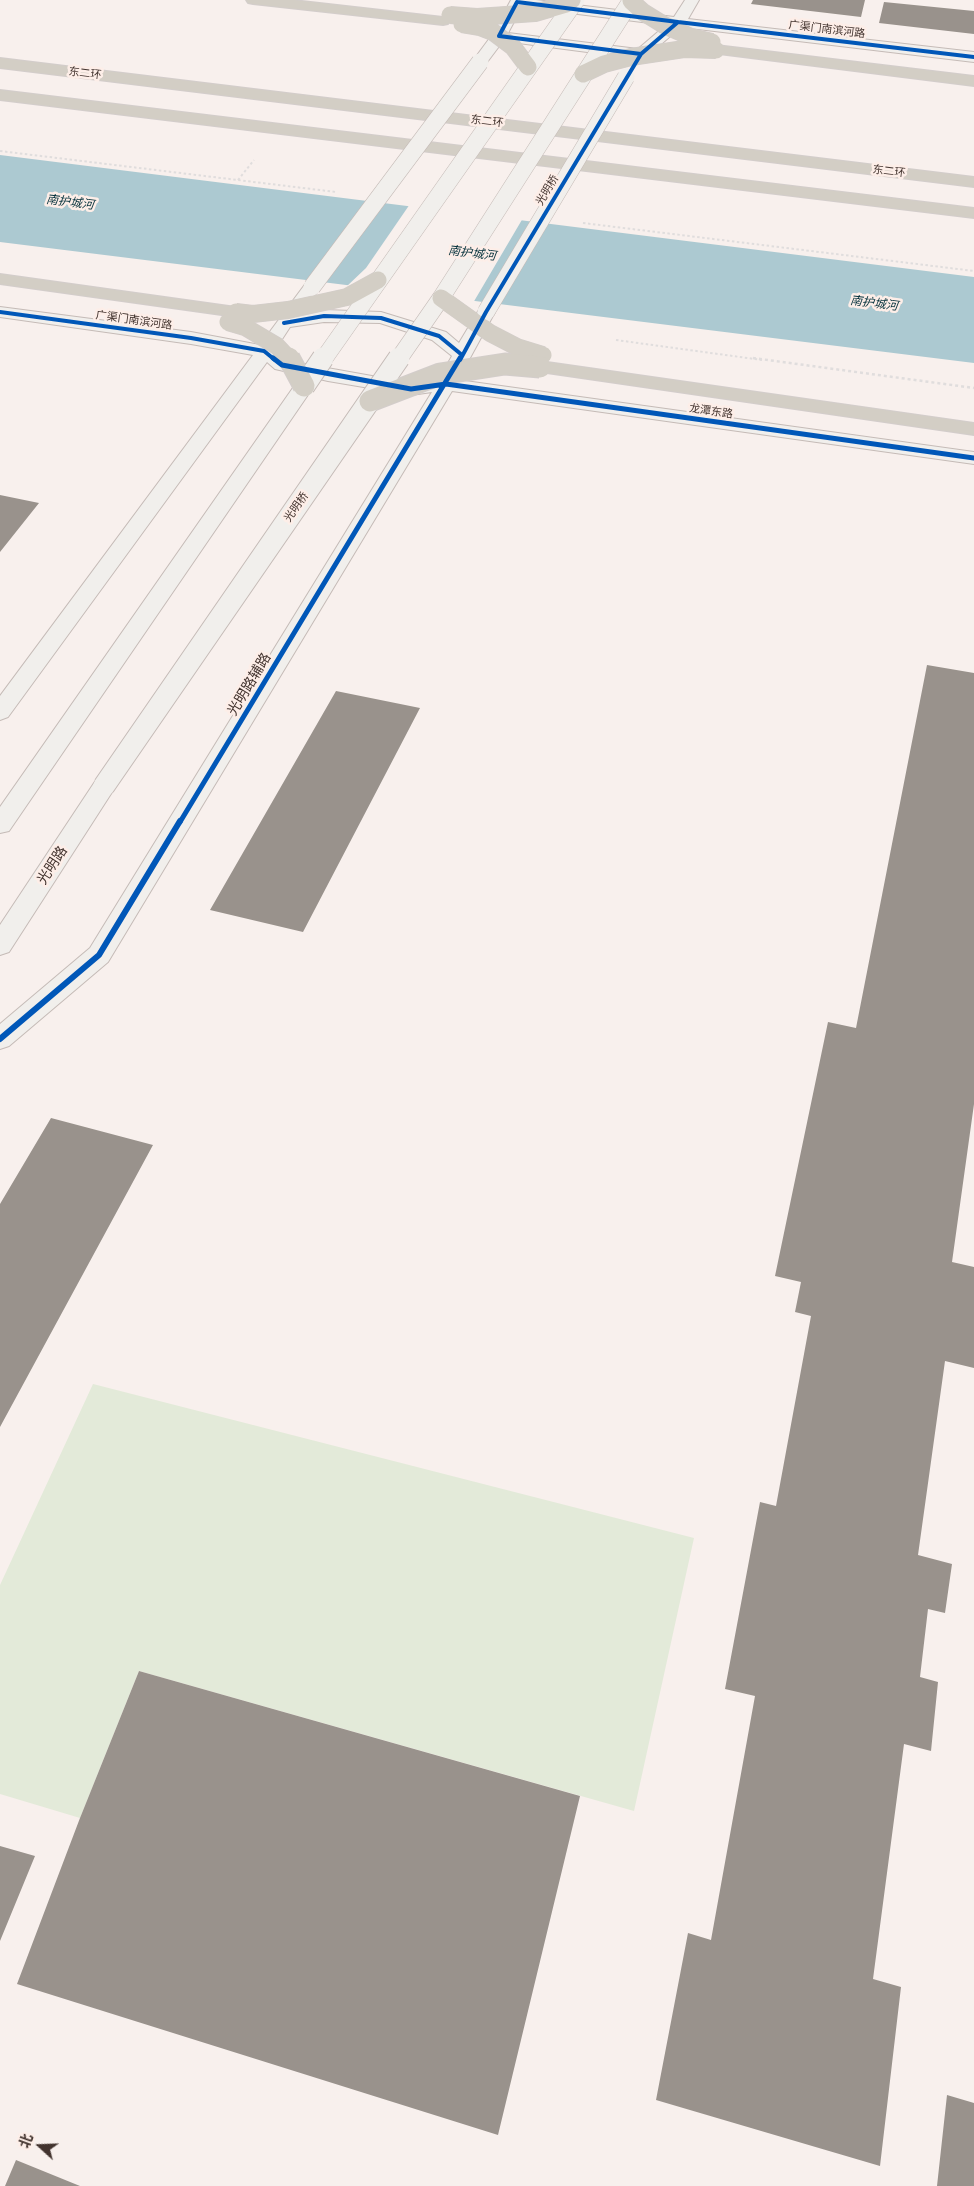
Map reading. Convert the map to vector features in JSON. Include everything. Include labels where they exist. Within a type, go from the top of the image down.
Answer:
[{"type":"highway","points":[[253,0],[446,18],[535,13],[566,4],[572,0]]},
{"type":"highway","points":[[312,0],[446,18],[480,27],[492,32],[513,47],[528,67]]},
{"type":"highway","points":[[631,1],[643,12],[664,25],[718,47],[974,81]]},
{"type":"highway","points":[[583,74],[604,64],[638,56],[684,49],[718,47],[974,73]]},
{"type":"highway","name":"东二环","points":[[0,63],[974,182]]},
{"type":"highway","points":[[0,95],[974,213]]},
{"type":"highway","points":[[0,278],[232,317],[277,346],[292,362],[304,386]]},
{"type":"highway","points":[[0,289],[232,317],[288,310],[347,297],[378,280]]},
{"type":"highway","points":[[441,298],[490,333],[541,361],[974,429]]},
{"type":"highway","points":[[370,401],[440,374],[541,361],[974,415]]},
{"type":"street","points":[[0,712],[257,363],[284,323],[499,36],[518,1],[501,0]]},
{"type":"street","points":[[0,826],[304,386],[576,0]]},
{"type":"street","name":"光明桥","points":[[486,312],[641,54],[678,22],[692,0]]},
{"type":"street","name":"广渠门南滨河路","points":[[518,1],[974,57]]},
{"type":"street","name":"光明桥","points":[[104,786],[441,298],[631,1]]},
{"type":"street","points":[[499,36],[641,54]]},
{"type":"street","name":"广渠门南滨河路","points":[[0,312],[191,338],[264,351]]},
{"type":"street","name":"光明路辅路","points":[[0,1039],[99,955],[446,384],[486,312]]},
{"type":"street","points":[[284,323],[324,316],[381,318],[439,336],[462,355]]},
{"type":"street","name":"龙潭东路","points":[[264,351],[282,364],[328,376],[411,390],[446,384],[974,458]]},
{"type":"street","name":"光明路","points":[[0,944],[104,786]]},
{"type":"path","points":[[238,180],[256,159]]},
{"type":"path","points":[[615,340],[974,388]]},
{"type":"green space","points":[[93,1384],[694,1538],[634,1811],[139,1671],[80,1818],[0,1794],[0,1585]]},
{"type":"water","name":"南护城河","points":[[0,155],[974,277],[974,363],[0,242]]},
{"type":"pier","points":[[410,204],[523,218],[473,303],[346,287],[366,268]]},
{"type":"building","points":[[753,0],[865,0],[861,17],[751,4]]},
{"type":"building","points":[[884,2],[974,11],[974,34],[879,23]]},
{"type":"building","points":[[0,495],[39,503],[0,552]]},
{"type":"building","points":[[927,665],[974,673],[974,1104],[952,1262],[974,1267],[974,1368],[945,1361],[918,1555],[952,1564],[945,1613],[928,1609],[920,1677],[938,1682],[931,1751],[904,1744],[873,1979],[901,1987],[880,2166],[656,2100],[688,1933],[711,1940],[755,1696],[725,1689],[760,1502],[776,1506],[811,1316],[795,1312],[801,1282],[775,1276],[828,1022],[856,1028]]},
{"type":"building","points":[[336,691],[420,708],[303,932],[210,910]]},
{"type":"building","points":[[51,1118],[153,1145],[0,1427],[0,1204]]},
{"type":"building","points":[[139,1671],[580,1796],[498,2135],[17,1984],[80,1818]]},
{"type":"building","points":[[0,1846],[35,1856],[0,1941]]},
{"type":"building","points":[[947,2095],[974,2103],[974,2186],[937,2186]]},
{"type":"building","points":[[16,2160],[80,2186],[5,2186]]},
{"type":"cycle path","points":[[517,2],[678,22],[641,54],[499,36],[517,2]]},
{"type":"cycle path","points":[[678,22],[974,57]]},
{"type":"cycle path","points":[[0,1039],[99,955],[446,384],[486,312],[641,54]]},
{"type":"cycle path","points":[[0,312],[191,338],[264,351],[282,365],[411,389],[446,384],[974,458]]},
{"type":"cycle path","points":[[284,323],[324,316],[381,318],[439,336],[462,355]]}]
